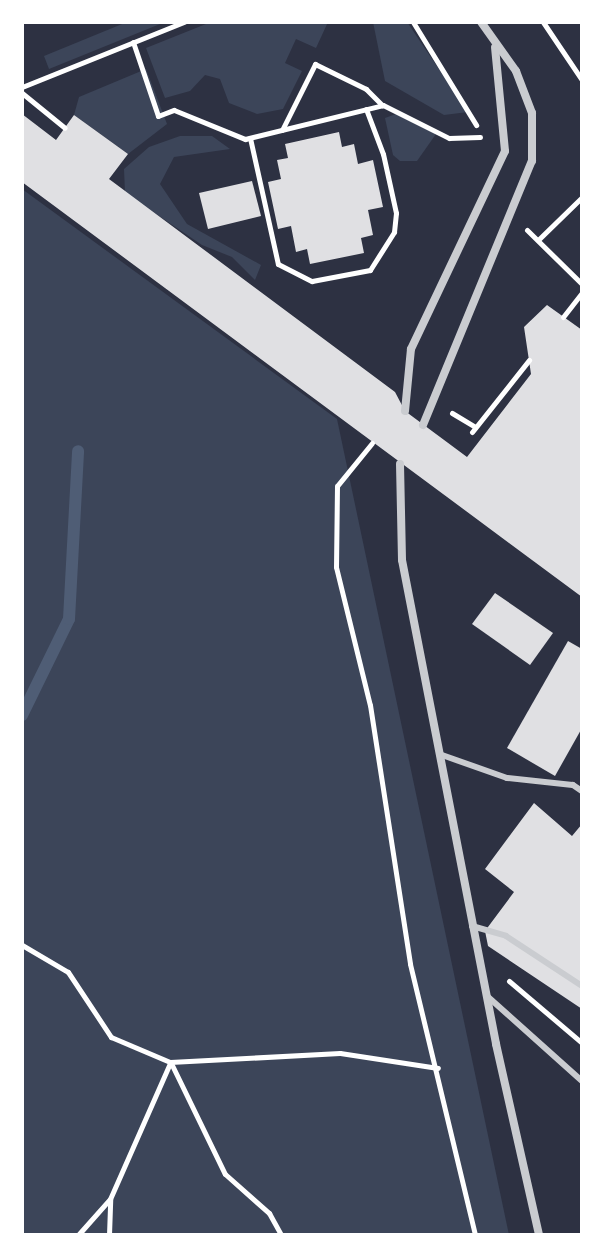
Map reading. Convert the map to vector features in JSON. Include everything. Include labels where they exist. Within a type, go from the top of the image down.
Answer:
[{"type":"street","points":[[423,425],[532,161],[532,113],[516,71],[495,46],[481,22]]},
{"type":"street","points":[[405,411],[411,349],[505,151],[495,46]]},
{"type":"street","points":[[400,464],[402,560],[442,755],[472,926],[539,1235]]},
{"type":"lane","points":[[442,755],[507,778],[573,785],[582,791]]},
{"type":"lane","points":[[472,926],[506,936],[582,986]]},
{"type":"lane","points":[[487,996],[582,1081]]},
{"type":"path","points":[[65,128],[22,90],[184,22]]},
{"type":"path","points":[[413,22],[471,110],[480,137],[477,152]]},
{"type":"path","points":[[543,22],[582,80]]},
{"type":"path","points":[[133,42],[158,116],[174,110],[250,138],[383,105]]},
{"type":"path","points":[[282,130],[315,64],[366,89],[383,105],[449,138],[480,137]]},
{"type":"path","points":[[250,138],[278,264],[312,281],[370,270],[394,232],[396,213],[383,154],[366,109]]},
{"type":"path","points":[[538,240],[582,197]]},
{"type":"path","points":[[521,223],[582,284]]},
{"type":"path","points":[[563,317],[582,293]]},
{"type":"path","points":[[450,411],[474,430],[529,360]]},
{"type":"path","points":[[372,443],[337,486],[336,567],[370,705],[410,964],[438,1068],[475,1235]]},
{"type":"path","points":[[22,945],[68,972],[111,1037],[170,1062],[340,1053],[438,1068]]},
{"type":"path","points":[[78,1235],[110,1199],[170,1062]]},
{"type":"path","points":[[170,1062],[225,1174],[269,1213],[281,1235]]},
{"type":"path","points":[[109,1235],[110,1199]]},
{"type":"shaded area","points":[[127,22],[165,22],[49,69],[44,56]]},
{"type":"shaded area","points":[[211,22],[328,22],[316,48],[296,39],[285,63],[302,71],[283,109],[257,114],[229,103],[220,79],[205,75],[190,91],[165,98],[146,48]]},
{"type":"shaded area","points":[[373,22],[407,22],[468,112],[444,115],[385,81]]},
{"type":"shaded area","points":[[146,69],[167,124],[128,154],[74,115],[79,97]]},
{"type":"shaded area","points":[[396,114],[436,134],[417,161],[400,161],[393,155],[385,118]]},
{"type":"shaded area","points":[[180,136],[212,136],[230,149],[174,157],[160,184],[187,224],[261,265],[255,280],[232,257],[202,245],[125,193],[124,169],[149,147]]},
{"type":"shaded area","points":[[22,189],[337,419],[509,1235],[22,1235]]},
{"type":"building","points":[[22,114],[56,140],[74,115],[128,154],[109,179],[395,392],[405,411],[467,457],[531,374],[524,327],[547,305],[582,330],[582,597],[22,182]]},
{"type":"building","points":[[339,132],[342,147],[354,144],[358,164],[373,160],[383,207],[368,210],[373,235],[361,238],[364,253],[310,264],[307,249],[296,252],[291,226],[278,229],[268,182],[281,179],[277,160],[288,158],[285,144]]},
{"type":"building","points":[[252,181],[261,216],[208,229],[199,193]]},
{"type":"building","points":[[495,593],[553,633],[530,665],[472,624]]},
{"type":"building","points":[[568,641],[582,649],[582,728],[555,776],[507,748]]},
{"type":"building","points":[[534,803],[572,836],[582,824],[582,1009],[488,946],[485,931],[514,892],[485,869]]},
{"type":"waterway","points":[[22,715],[69,619],[78,451]]}]
